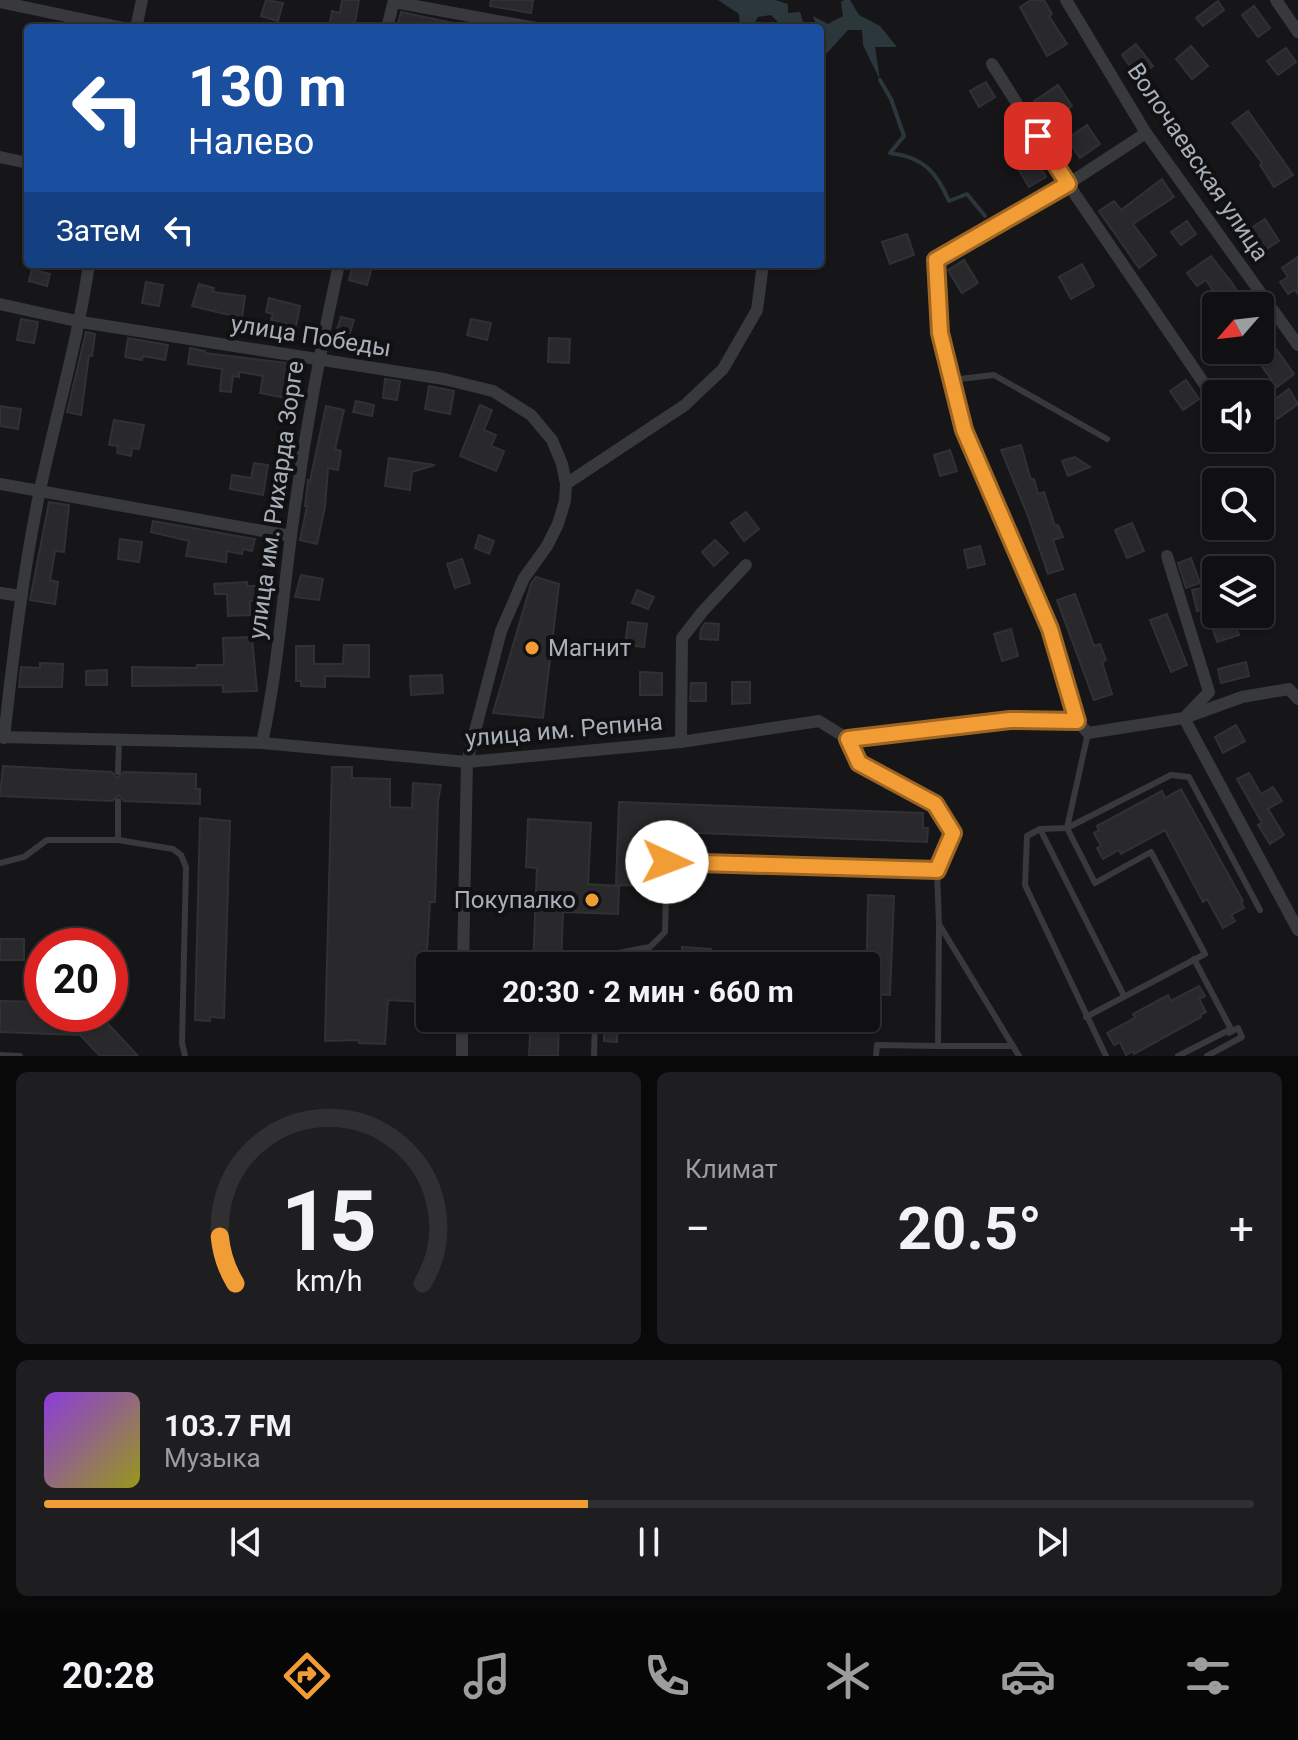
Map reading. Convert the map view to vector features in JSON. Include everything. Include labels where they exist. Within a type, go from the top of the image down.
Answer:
[{"type":"street","points":[[137,24],[142,0]]},
{"type":"street","name":"Волочаевская улица","points":[[1066,0],[1146,133],[1298,345]]},
{"type":"street","points":[[1276,0],[1298,32]]},
{"type":"street","points":[[388,24],[394,1],[515,24]]},
{"type":"street","points":[[0,2],[105,24]]},
{"type":"street","points":[[992,64],[1068,184],[1202,380]]},
{"type":"street","points":[[1146,133],[1068,184],[936,260],[940,333],[964,430],[1050,629],[1077,721],[1088,733],[1184,718],[1242,697],[1289,689],[1298,699]]},
{"type":"street","points":[[0,157],[24,162]]},
{"type":"street","points":[[2,737],[40,491],[81,322],[88,268]]},
{"type":"street","name":"улица им. Рихарда Зорге","points":[[262,743],[272,695],[291,536],[318,359],[338,268]]},
{"type":"street","points":[[463,952],[467,762],[501,631],[524,578],[547,546],[558,524],[566,484],[685,405],[723,369],[757,310],[762,268]]},
{"type":"street","name":"улица Победы","points":[[0,304],[81,322],[444,379],[493,391],[531,415],[552,440],[566,484]]},
{"type":"street","points":[[0,484],[291,536]]},
{"type":"street","points":[[1167,556],[1209,692],[1184,718]]},
{"type":"street","points":[[681,742],[682,638],[746,565]]},
{"type":"street","points":[[0,593],[22,596]]},
{"type":"street","points":[[1184,718],[1298,930]]},
{"type":"street","points":[[848,739],[1010,720],[1077,721]]},
{"type":"street","name":"улица им. Репина","points":[[2,737],[262,743],[467,762],[681,742],[819,721],[848,739]]},
{"type":"street","points":[[462,1032],[462,1056]]},
{"type":"lane","points":[[951,380],[994,375],[1107,439]]},
{"type":"lane","points":[[1086,1017],[1205,954],[1151,852],[1095,883],[1067,828],[1088,733]]},
{"type":"lane","points":[[848,739],[859,763],[935,804],[953,833],[937,870],[938,1046]]},
{"type":"lane","points":[[118,772],[119,740]]},
{"type":"lane","points":[[1106,1056],[1025,885],[1027,836],[1040,829],[1067,828],[1171,775],[1189,777],[1260,910]]},
{"type":"lane","points":[[118,801],[118,840]]},
{"type":"lane","points":[[1040,829],[1124,996]]},
{"type":"lane","points":[[0,863],[24,857],[47,840],[118,840],[173,849],[181,855],[186,867],[182,1025],[185,1056]]},
{"type":"lane","points":[[624,952],[650,947],[665,932],[667,862],[937,870]]},
{"type":"lane","points":[[939,924],[1019,1056]]},
{"type":"lane","points":[[1178,1056],[1231,1029],[1194,959]]},
{"type":"lane","points":[[1187,1056],[1238,1028],[1242,1037],[1207,1056]]},
{"type":"lane","points":[[594,1056],[595,1032]]},
{"type":"lane","points":[[876,1056],[877,1045],[1013,1046]]},
{"type":"lane","points":[[0,1055],[20,1056]]},
{"type":"shaded area","points":[[718,0],[775,0],[788,4],[788,13],[800,12],[804,24],[780,24],[771,15],[758,17],[754,24],[740,24],[739,14]]},
{"type":"shaded area","points":[[850,0],[859,15],[880,26],[897,47],[875,47],[880,80],[863,45],[862,30],[848,30],[824,53],[824,24],[816,24],[813,16],[828,24],[843,16],[841,2]]},
{"type":"building","points":[[266,0],[283,3],[278,21],[261,16]]},
{"type":"building","points":[[342,0],[359,0],[355,24],[330,24],[332,11],[340,13]]},
{"type":"building","points":[[491,0],[533,0],[531,13],[490,6]]},
{"type":"building","points":[[1031,0],[1044,0],[1052,14],[1049,16],[1067,44],[1047,56],[1020,7]]},
{"type":"building","points":[[1218,1],[1224,10],[1203,26],[1196,18]]},
{"type":"building","points":[[1254,6],[1270,28],[1258,37],[1242,15]]},
{"type":"building","points":[[401,12],[458,24],[398,24]]},
{"type":"building","points":[[1136,44],[1153,66],[1138,77],[1122,55]]},
{"type":"building","points":[[1191,46],[1208,66],[1192,79],[1176,59]]},
{"type":"building","points":[[1286,48],[1296,62],[1278,75],[1267,61]]},
{"type":"building","points":[[986,82],[995,97],[979,107],[970,91]]},
{"type":"building","points":[[1058,85],[1072,106],[1048,122],[1034,101]]},
{"type":"building","points":[[1248,111],[1293,175],[1274,187],[1260,165],[1262,163],[1232,123]]},
{"type":"building","points":[[1087,125],[1100,144],[1080,158],[1067,139]]},
{"type":"building","points":[[1034,157],[1046,177],[1029,187],[1017,167]]},
{"type":"building","points":[[1162,179],[1174,197],[1133,224],[1156,255],[1139,268],[1099,211],[1114,201],[1121,210]]},
{"type":"building","points":[[1265,219],[1279,241],[1259,254],[1245,232]]},
{"type":"building","points":[[1187,221],[1196,234],[1181,245],[1171,232]]},
{"type":"building","points":[[907,234],[914,255],[890,264],[882,242]]},
{"type":"building","points":[[1211,256],[1238,292],[1214,292],[1206,280],[1197,286],[1187,273]]},
{"type":"building","points":[[1298,257],[1298,294],[1295,290],[1288,294],[1280,282],[1288,277],[1282,268]]},
{"type":"building","points":[[964,260],[978,283],[962,293],[948,270]]},
{"type":"building","points":[[1082,264],[1094,286],[1071,299],[1059,277]]},
{"type":"building","points":[[352,268],[372,268],[367,285],[349,280]]},
{"type":"building","points":[[32,269],[50,274],[47,286],[29,281]]},
{"type":"building","points":[[146,282],[163,285],[159,306],[142,303]]},
{"type":"building","points":[[199,284],[214,288],[213,292],[245,296],[242,318],[192,306]]},
{"type":"building","points":[[269,298],[300,306],[296,326],[271,320],[273,314],[266,312]]},
{"type":"building","points":[[341,317],[354,320],[349,336],[336,332]]},
{"type":"building","points":[[21,319],[38,322],[34,343],[17,340]]},
{"type":"building","points":[[471,319],[491,323],[487,340],[467,335]]},
{"type":"building","points":[[86,332],[95,334],[81,415],[67,412]]},
{"type":"building","points":[[128,338],[168,345],[165,360],[125,357]]},
{"type":"building","points":[[549,338],[570,339],[569,363],[548,362]]},
{"type":"building","points":[[1274,346],[1294,374],[1277,387],[1260,364],[1274,364]]},
{"type":"building","points":[[190,348],[205,353],[287,363],[284,379],[289,379],[286,398],[260,393],[263,376],[239,372],[239,377],[233,376],[231,392],[220,391],[222,369],[188,364]]},
{"type":"building","points":[[385,379],[400,381],[397,400],[383,398]]},
{"type":"building","points":[[1186,380],[1199,399],[1183,410],[1170,391]]},
{"type":"building","points":[[429,386],[454,391],[450,414],[425,409]]},
{"type":"building","points":[[1289,389],[1298,404],[1277,419],[1274,400]]},
{"type":"building","points":[[356,401],[374,405],[372,416],[353,412]]},
{"type":"building","points":[[480,405],[492,410],[484,430],[496,435],[491,446],[504,451],[496,471],[460,456]]},
{"type":"building","points":[[0,406],[21,409],[18,429],[0,426]]},
{"type":"building","points":[[326,406],[344,410],[335,449],[341,451],[338,470],[328,468],[325,507],[317,544],[300,540],[307,506],[308,480]]},
{"type":"building","points":[[114,420],[144,425],[139,449],[132,448],[131,456],[117,453],[118,446],[109,445]]},
{"type":"building","points":[[1021,445],[1031,480],[1034,479],[1038,494],[1044,492],[1055,526],[1058,525],[1063,537],[1053,540],[1063,569],[1048,574],[1001,450]]},
{"type":"building","points":[[950,450],[957,471],[940,476],[934,455]]},
{"type":"building","points":[[1075,457],[1090,467],[1068,476],[1062,461]]},
{"type":"building","points":[[389,458],[435,465],[412,472],[410,490],[385,486]]},
{"type":"building","points":[[254,463],[268,465],[263,495],[230,489],[232,475],[251,478]]},
{"type":"building","points":[[49,502],[69,505],[64,552],[55,551],[50,580],[58,582],[55,604],[30,600]]},
{"type":"building","points":[[746,512],[759,529],[744,541],[731,523]]},
{"type":"building","points":[[153,521],[255,539],[252,551],[243,549],[242,554],[227,551],[226,562],[186,556],[189,541],[151,532]]},
{"type":"building","points":[[1132,523],[1144,551],[1127,558],[1115,530]]},
{"type":"building","points":[[479,535],[494,541],[489,554],[475,548]]},
{"type":"building","points":[[120,539],[142,542],[139,562],[118,559]]},
{"type":"building","points":[[715,540],[728,553],[714,566],[702,552]]},
{"type":"building","points":[[980,546],[985,564],[968,568],[964,550]]},
{"type":"building","points":[[1191,558],[1200,583],[1186,588],[1178,563]]},
{"type":"building","points":[[462,559],[470,583],[455,588],[447,564]]},
{"type":"building","points":[[301,575],[323,579],[319,600],[295,597]]},
{"type":"building","name":"Магнит","points":[[536,577],[559,584],[543,718],[493,713],[531,584]]},
{"type":"building","points":[[247,582],[247,586],[257,586],[258,601],[250,601],[250,615],[228,616],[227,594],[215,594],[214,584]]},
{"type":"building","points":[[1202,588],[1202,610],[1197,611],[1192,590]]},
{"type":"building","points":[[637,590],[654,597],[648,609],[632,603]]},
{"type":"building","points":[[1075,594],[1094,646],[1100,644],[1106,660],[1102,662],[1112,694],[1094,700],[1057,600]]},
{"type":"building","points":[[1167,614],[1187,665],[1171,672],[1150,620]]},
{"type":"building","points":[[628,622],[647,624],[644,647],[625,645]]},
{"type":"building","points":[[705,623],[719,624],[718,640],[700,639]]},
{"type":"building","points":[[1212,628],[1237,628],[1239,635],[1217,642]]},
{"type":"building","points":[[1011,629],[1018,656],[1002,661],[994,634]]},
{"type":"building","points":[[252,637],[257,691],[223,692],[223,685],[132,686],[132,667],[197,668],[197,665],[224,665],[223,638]]},
{"type":"building","points":[[344,645],[369,645],[369,677],[325,676],[325,687],[301,686],[301,681],[296,681],[296,646],[314,646],[314,664],[343,664]]},
{"type":"building","points":[[1246,662],[1249,676],[1221,683],[1218,669]]},
{"type":"building","points":[[40,663],[63,664],[62,687],[19,687],[21,667],[40,668]]},
{"type":"building","points":[[107,670],[107,685],[86,685],[86,671]]},
{"type":"building","points":[[640,672],[662,673],[662,695],[640,695]]},
{"type":"building","points":[[442,675],[443,693],[411,695],[410,676]]},
{"type":"building","points":[[732,682],[750,682],[750,703],[732,704]]},
{"type":"building","points":[[691,683],[706,683],[706,701],[690,701]]},
{"type":"building","points":[[1236,725],[1245,741],[1223,753],[1215,737]]},
{"type":"building","points":[[3,766],[112,772],[117,778],[124,772],[196,774],[200,804],[124,801],[119,795],[112,801],[0,796]]},
{"type":"building","points":[[332,767],[352,767],[352,778],[390,779],[390,807],[412,808],[413,783],[441,785],[435,902],[430,902],[427,952],[416,952],[416,1002],[388,1000],[385,1044],[359,1043],[359,1040],[325,1041]]},
{"type":"building","points":[[1249,773],[1261,794],[1273,787],[1282,801],[1268,809],[1284,835],[1270,844],[1237,779]]},
{"type":"building","points":[[1181,789],[1243,901],[1244,908],[1231,915],[1235,921],[1223,928],[1207,899],[1203,902],[1165,830],[1121,854],[1119,850],[1103,859],[1097,848],[1101,846],[1094,833],[1099,830],[1097,826],[1162,791],[1165,798]]},
{"type":"building","points":[[619,802],[923,813],[923,828],[928,828],[927,842],[647,831],[645,886],[616,885]]},
{"type":"building","points":[[200,818],[230,821],[224,1018],[210,1017],[210,1021],[195,1020]]},
{"type":"building","points":[[528,819],[591,823],[588,884],[619,886],[618,914],[563,912],[562,952],[534,952],[537,868],[526,867]]},
{"type":"building","points":[[868,895],[894,896],[890,995],[880,995],[880,952],[867,952]]},
{"type":"building","points":[[0,939],[24,939],[24,960],[0,960]]},
{"type":"building","points":[[682,947],[711,949],[711,952],[682,952]]},
{"type":"building","points":[[1199,986],[1205,996],[1199,999],[1206,1012],[1201,1017],[1134,1054],[1133,1051],[1126,1055],[1120,1042],[1114,1045],[1107,1033],[1135,1018],[1133,1014],[1168,995],[1171,1001]]},
{"type":"building","points":[[0,1001],[24,1002],[24,1032],[116,1032],[138,1056],[100,1056],[80,1035],[0,1032]]},
{"type":"building","points":[[530,1032],[559,1032],[558,1056],[529,1056]]},
{"type":"building","points":[[604,1032],[617,1032],[617,1042],[604,1041]]},
{"type":"waterway","points":[[880,80],[891,99],[904,136],[890,153],[920,162],[939,181],[949,201],[967,194],[985,216]]},
{"type":"place","name":"Магнит","points":[[532,648]]},
{"type":"place","name":"Покупалко","points":[[592,900]]},
{"type":"route","points":[[667,862],[937,870],[953,833],[935,804],[859,763],[848,739],[1010,720],[1077,721],[1050,629],[964,430],[940,333],[936,260],[1068,184],[1038,136]]}]
